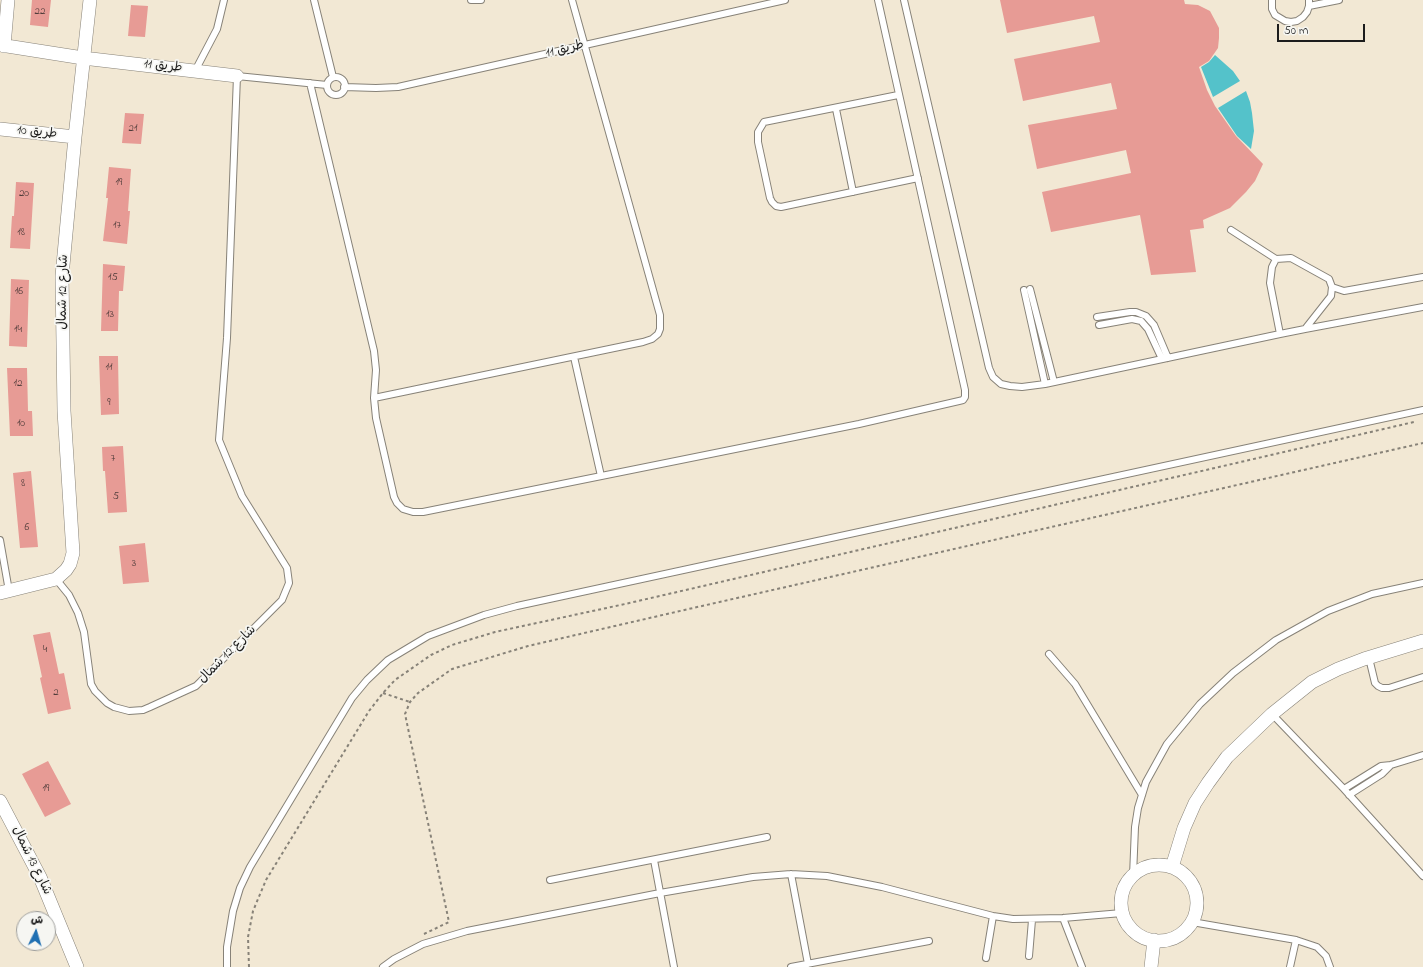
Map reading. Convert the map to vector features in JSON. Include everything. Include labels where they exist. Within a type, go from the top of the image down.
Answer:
[{"type":"street","points":[[2,45],[8,0]]},
{"type":"street","name":"شارع 12 شمال","points":[[56,579],[70,564],[73,553],[64,411],[62,276],[90,0]]},
{"type":"street","name":"طريق 11","points":[[2,45],[83,58],[238,76]]},
{"type":"street","name":"طريق 10","points":[[0,129],[75,137]]},
{"type":"street","points":[[4,592],[56,579]]},
{"type":"street","points":[[1172,867],[1184,828],[1195,803],[1208,782],[1227,757],[1272,714],[1312,682],[1369,658],[1423,641]]},
{"type":"street","name":"شارع 13 شمال","points":[[0,801],[40,877],[77,967]]},
{"type":"street","points":[[1159,865],[1172,867],[1183,874],[1192,884],[1197,903],[1192,922],[1178,936],[1165,940],[1146,938],[1134,932],[1126,921],[1122,912],[1121,903],[1123,890],[1133,876],[1140,870],[1159,865]]},
{"type":"street","points":[[1150,967],[1154,940]]},
{"type":"lane","points":[[195,71],[217,29],[224,0]]},
{"type":"lane","points":[[314,0],[333,77]]},
{"type":"lane","points":[[471,0],[481,0]]},
{"type":"lane","points":[[374,398],[643,342],[652,339],[658,334],[661,321],[572,0]]},
{"type":"lane","name":"طريق 11","points":[[344,87],[398,87],[785,0]]},
{"type":"lane","points":[[310,83],[374,351],[376,370],[374,398],[376,418],[394,497],[403,509],[413,512],[423,512],[859,424],[963,400],[965,397],[965,390],[878,0]]},
{"type":"lane","points":[[904,0],[989,368],[993,377],[1001,384],[1022,387],[1045,384],[1280,334],[1423,307]]},
{"type":"lane","points":[[1272,0],[1272,9],[1275,14],[1285,21],[1291,22],[1298,21],[1303,17],[1307,12],[1309,3],[1339,0]]},
{"type":"lane","name":"طريق 11","points":[[238,76],[327,85]]},
{"type":"lane","name":"شارع 12 شمال","points":[[56,579],[69,595],[78,613],[84,632],[91,684],[95,691],[107,703],[114,707],[129,711],[136,711],[150,707],[196,686],[282,600],[289,583],[287,568],[242,496],[219,440],[227,338],[238,76]]},
{"type":"lane","points":[[333,77],[342,80],[344,87],[341,92],[335,94],[329,91],[327,85],[333,77]]},
{"type":"lane","points":[[898,95],[836,109],[764,122],[758,132],[758,142],[770,198],[776,206],[781,207],[918,178]]},
{"type":"lane","points":[[836,109],[854,192]]},
{"type":"lane","points":[[1231,230],[1276,259],[1291,258],[1329,279],[1332,287],[1331,296],[1305,329]]},
{"type":"lane","points":[[1276,259],[1272,267],[1270,283],[1280,334]]},
{"type":"lane","points":[[1332,287],[1344,291],[1423,277]]},
{"type":"lane","points":[[1045,384],[1027,289],[1054,382]]},
{"type":"lane","points":[[1097,318],[1130,312],[1136,312],[1146,316],[1154,325],[1165,358]]},
{"type":"lane","points":[[1099,325],[1132,319],[1141,321],[1148,329],[1165,358]]},
{"type":"lane","points":[[574,357],[601,476]]},
{"type":"lane","points":[[227,967],[227,947],[233,910],[240,888],[250,867],[352,698],[367,680],[388,660],[428,636],[484,615],[517,606],[1423,410]]},
{"type":"lane","points":[[0,540],[4,592]]},
{"type":"lane","points":[[1133,876],[1135,827],[1146,782],[1167,744],[1200,704],[1233,673],[1276,640],[1328,611],[1372,594],[1423,583]]},
{"type":"lane","points":[[1049,654],[1075,684],[1142,795]]},
{"type":"lane","points":[[1369,658],[1375,682],[1382,688],[1389,688],[1423,678]]},
{"type":"lane","points":[[1272,714],[1344,789],[1423,876]]},
{"type":"lane","points":[[1344,789],[1381,766],[1391,765],[1423,755]]},
{"type":"lane","points":[[1349,796],[1385,772],[1391,765]]},
{"type":"lane","points":[[550,880],[767,837]]},
{"type":"lane","points":[[654,860],[674,967]]},
{"type":"lane","points":[[790,874],[808,964]]},
{"type":"lane","points":[[383,967],[394,959],[423,944],[467,931],[660,893],[753,877],[790,874],[827,876],[882,887],[993,916],[1013,919],[1032,920],[1122,912]]},
{"type":"lane","points":[[986,958],[993,916]]},
{"type":"lane","points":[[1063,918],[1082,967]]},
{"type":"lane","points":[[1029,956],[1032,920]]},
{"type":"lane","points":[[1192,922],[1296,940],[1317,947],[1326,956],[1330,967]]},
{"type":"lane","points":[[1290,967],[1296,940]]},
{"type":"lane","points":[[791,967],[929,941]]},
{"type":"path","points":[[249,967],[248,937],[253,911],[266,880],[369,711],[395,680],[430,655],[452,645],[495,632],[625,604],[1416,422]]},
{"type":"path","points":[[419,936],[449,922],[405,714],[410,702],[418,693],[452,670],[528,646],[1423,443]]},
{"type":"path","points":[[383,693],[410,702]]},
{"type":"water","points":[[1215,55],[1233,71],[1240,81],[1213,97],[1201,67],[1209,62]]},
{"type":"water","points":[[1246,91],[1250,102],[1254,131],[1251,149],[1237,136],[1218,108]]},
{"type":"building","points":[[32,0],[51,0],[48,27],[30,25]]},
{"type":"building","points":[[1000,0],[1184,0],[1185,4],[1198,5],[1210,11],[1219,28],[1218,48],[1209,61],[1199,67],[1207,90],[1215,106],[1236,136],[1263,164],[1255,181],[1230,208],[1203,220],[1204,228],[1190,230],[1196,272],[1151,275],[1140,215],[1051,232],[1042,192],[1131,173],[1126,150],[1037,169],[1028,125],[1117,109],[1111,83],[1023,101],[1014,59],[1100,42],[1094,16],[1007,33]]},
{"type":"building","points":[[131,5],[148,6],[145,37],[128,36]]},
{"type":"building","points":[[125,113],[144,114],[141,144],[122,143]]},
{"type":"building","points":[[109,167],[131,169],[128,211],[130,211],[127,244],[103,241],[108,198],[106,198]]},
{"type":"building","points":[[16,182],[34,183],[30,249],[10,248]]},
{"type":"building","points":[[103,264],[125,266],[123,291],[119,291],[118,331],[101,331]]},
{"type":"building","points":[[11,279],[29,280],[27,347],[9,346]]},
{"type":"building","points":[[99,356],[118,356],[119,414],[101,415]]},
{"type":"building","points":[[7,368],[27,368],[28,411],[32,411],[33,436],[10,436]]},
{"type":"building","points":[[123,446],[127,512],[108,513],[102,447]]},
{"type":"building","points":[[31,471],[38,547],[20,548],[13,473]]},
{"type":"building","points":[[145,543],[149,582],[123,584],[119,546]]},
{"type":"building","points":[[50,632],[59,674],[64,673],[71,709],[48,714],[33,635]]},
{"type":"building","points":[[48,761],[71,804],[45,817],[22,774]]}]
